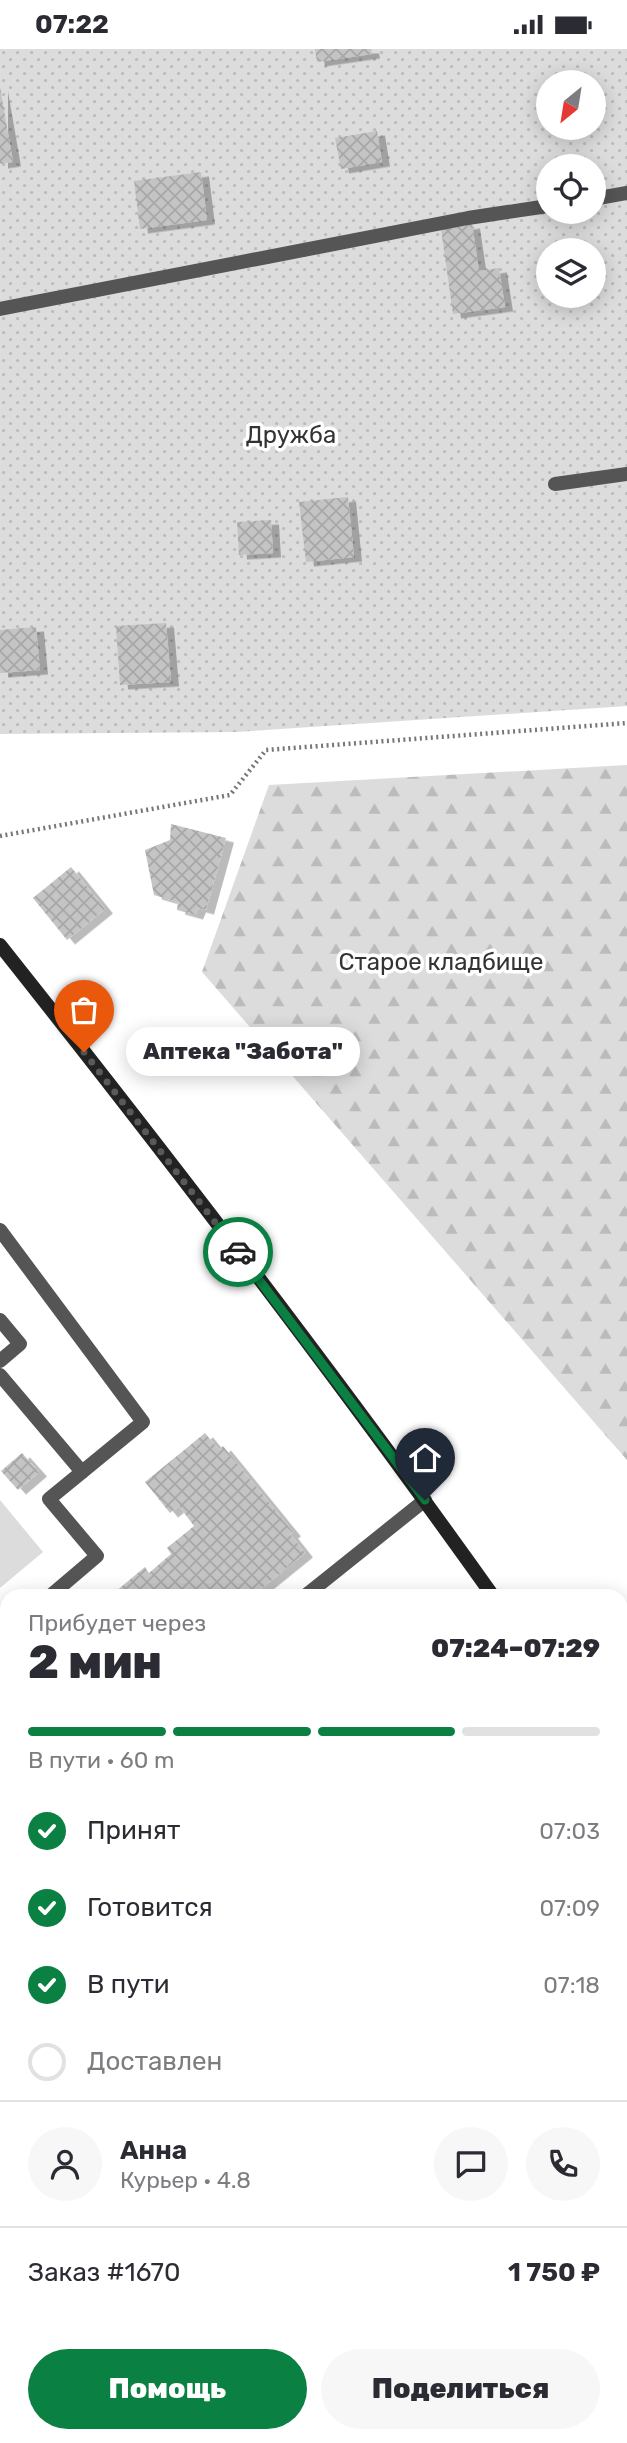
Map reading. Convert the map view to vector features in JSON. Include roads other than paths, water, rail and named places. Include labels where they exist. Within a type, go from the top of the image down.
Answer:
[{"type":"street","points":[[606,197],[627,194]]},
{"type":"street","points":[[0,310],[468,218],[536,208]]},
{"type":"street","points":[[555,484],[627,474]]},
{"type":"street","points":[[0,946],[135,1115],[489,1589]]},
{"type":"street","points":[[0,1230],[143,1422],[49,1499],[97,1556],[58,1589]]},
{"type":"street","points":[[0,1320],[20,1344],[0,1361]]},
{"type":"street","points":[[0,1375],[82,1472]]},
{"type":"street","points":[[314,1589],[425,1500]]},
{"type":"place","name":"Аптека \"Забота\"","points":[[84,1052]]},
{"type":"park label","name":"Дружба","points":[[291,435]]},
{"type":"park label","name":"Старое кладбище","points":[[441,962]]}]
